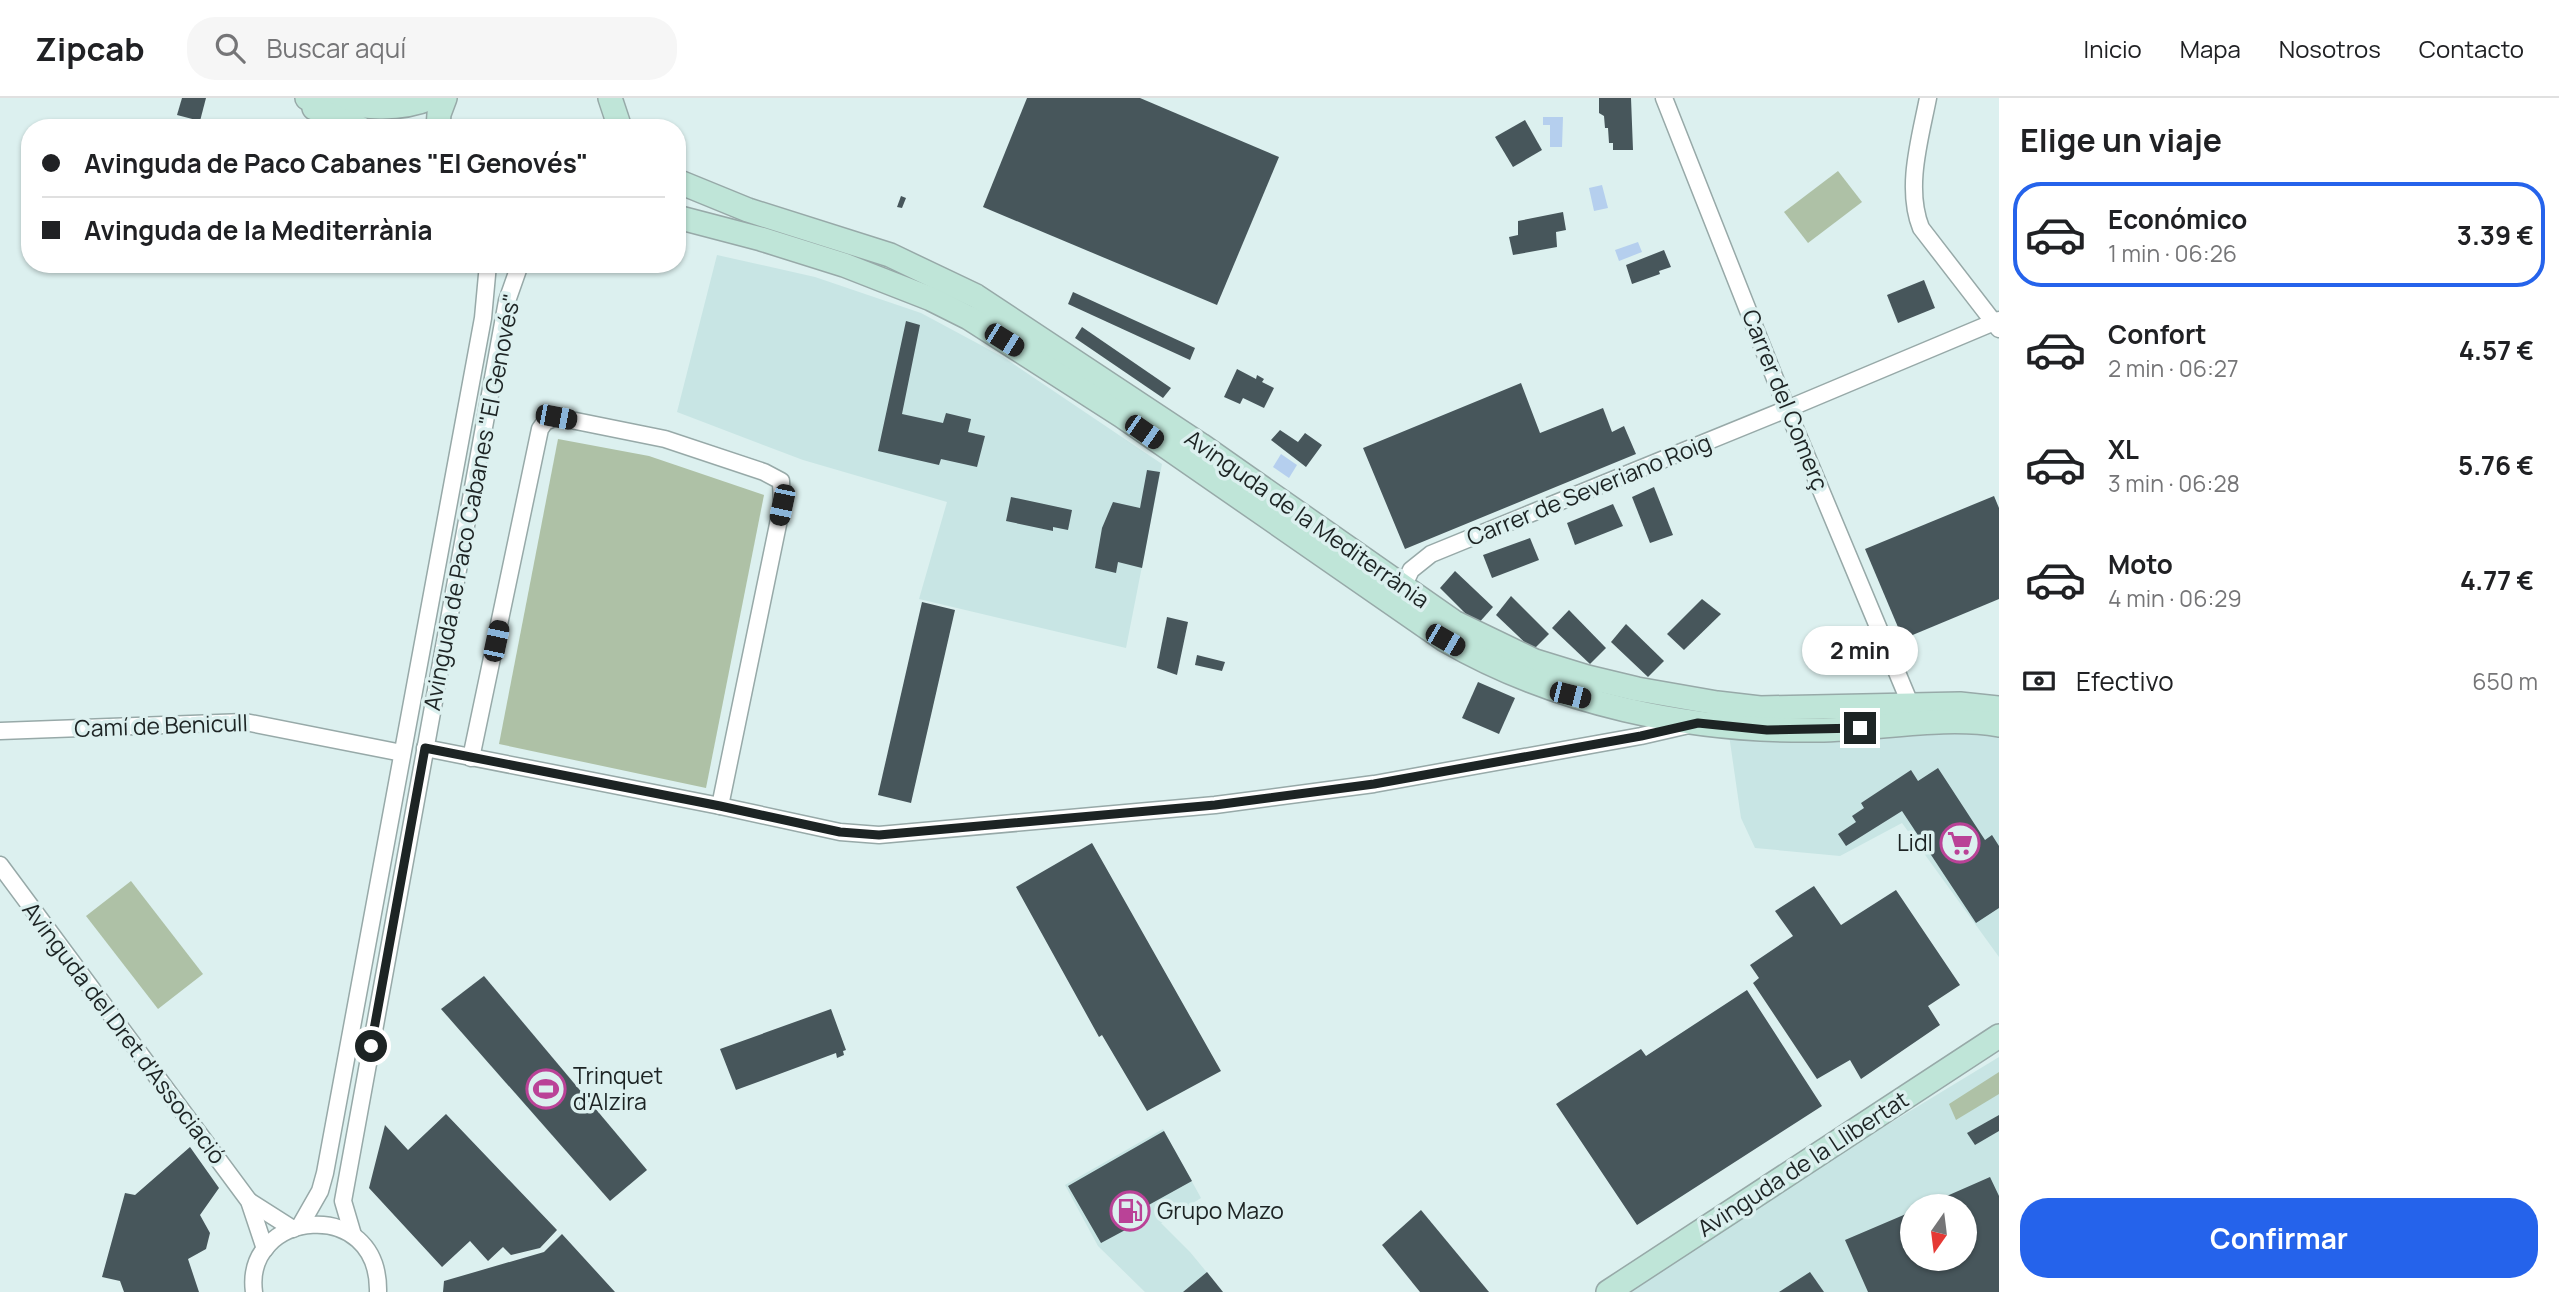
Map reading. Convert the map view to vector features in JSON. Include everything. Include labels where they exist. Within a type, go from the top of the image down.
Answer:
[{"type":"main road","points":[[292,98],[340,119]]},
{"type":"main road","points":[[307,98],[388,108],[409,106],[431,98]]},
{"type":"main road","points":[[439,119],[445,98]]},
{"type":"main road","points":[[610,98],[617,119]]},
{"type":"main road","name":"Avinguda de la Mediterrània","points":[[686,185],[748,210],[890,255],[976,296],[1200,445],[1454,622],[1496,644],[1535,661],[1587,677],[1717,703],[1760,708],[1861,705]]},
{"type":"main road","name":"Avinguda de la Mediterrània","points":[[686,219],[844,265],[960,313],[1122,416],[1445,640],[1533,683],[1638,712],[1698,723],[1767,730],[1819,730],[1963,722],[1999,725]]},
{"type":"main road","points":[[1861,705],[1960,704],[1999,708]]},
{"type":"main road","name":"Avinguda de la Llibertat","points":[[1608,1292],[1999,1035]]},
{"type":"main road","name":"Avinguda de la Llibertat","points":[[1627,1292],[1999,1049]]},
{"type":"street","name":"Carrer del Comerç","points":[[1664,98],[1787,409],[1909,701]]},
{"type":"street","points":[[1928,98],[1916,155],[1916,216],[1921,228],[1998,324]]},
{"type":"street","name":"Avinguda de Paco Cabanes \"El Genovés\"","points":[[297,1227],[320,1191],[325,1173],[484,308],[487,273]]},
{"type":"street","name":"Avinguda de Paco Cabanes \"El Genovés\"","points":[[353,1235],[343,1201],[507,301],[517,273]]},
{"type":"street","name":"Carrer de Severiano Roig","points":[[1403,587],[1411,570],[1431,554],[1998,324]]},
{"type":"street","points":[[471,758],[541,429],[545,422],[556,417],[583,422],[665,439],[764,472],[781,481],[782,505],[720,806]]},
{"type":"street","points":[[1861,705],[1999,696]]},
{"type":"street","name":"Camí de Benicull","points":[[0,731],[245,722],[402,753]]},
{"type":"street","points":[[425,748],[840,832],[879,835],[1215,805],[1347,787],[1641,736],[1698,723]]},
{"type":"street","name":"Avinguda del Dret d'Associació","points":[[0,865],[249,1201],[265,1249]]},
{"type":"street","name":"Avinguda del Dret d'Associació","points":[[249,1201],[297,1227]]},
{"type":"street","points":[[254,1292],[257,1264],[265,1249],[281,1234],[297,1227],[322,1224],[353,1235],[370,1253],[378,1273],[378,1292]]},
{"type":"shaded area","points":[[717,255],[815,277],[921,313],[1003,357],[1162,464],[1126,648],[919,599],[947,502],[803,460],[677,412]]},
{"type":"shaded area","points":[[1999,705],[1999,957],[1902,823],[1840,856],[1755,848],[1741,818],[1727,721]]},
{"type":"shaded area","points":[[1999,1057],[1999,1292],[1612,1292]]},
{"type":"shaded area","name":"Grupo Mazo","points":[[1163,1129],[1201,1198],[1161,1223],[1190,1252],[1223,1292],[1145,1292],[1098,1246],[1065,1185]]},
{"type":"green space","points":[[1838,171],[1862,202],[1808,243],[1784,212]]},
{"type":"green space","points":[[558,439],[649,456],[764,495],[706,788],[499,744]]},
{"type":"green space","points":[[131,881],[203,974],[158,1009],[86,916]]},
{"type":"green space","points":[[1999,1072],[1999,1094],[1956,1120],[1949,1104]]},
{"type":"water","points":[[1543,117],[1563,117],[1562,147],[1550,147],[1550,125],[1543,125]]},
{"type":"water","points":[[1602,185],[1608,208],[1594,211],[1589,188]]},
{"type":"water","points":[[1638,242],[1642,252],[1619,261],[1615,250]]},
{"type":"water","points":[[1281,454],[1297,465],[1289,478],[1273,467]]},
{"type":"building","points":[[182,98],[206,98],[201,119],[177,115]]},
{"type":"building","points":[[1027,98],[1140,98],[1279,157],[1217,305],[983,207]]},
{"type":"building","points":[[1599,98],[1631,98],[1633,150],[1613,150],[1613,143],[1609,143],[1608,128],[1605,128],[1604,116],[1599,113]]},
{"type":"building","points":[[1525,120],[1542,150],[1513,167],[1495,137]]},
{"type":"building","points":[[901,196],[906,198],[902,208],[897,207]]},
{"type":"building","points":[[1563,212],[1566,230],[1556,232],[1557,247],[1513,255],[1509,237],[1518,235],[1518,221]]},
{"type":"building","points":[[1664,250],[1671,267],[1632,284],[1626,265]]},
{"type":"building","points":[[1924,280],[1935,308],[1898,323],[1887,295]]},
{"type":"building","points":[[1073,292],[1195,348],[1190,360],[1068,304]]},
{"type":"building","points":[[906,321],[920,325],[902,414],[943,423],[946,413],[971,419],[968,432],[985,436],[977,467],[941,459],[939,465],[878,451]]},
{"type":"building","points":[[1082,327],[1171,388],[1163,398],[1075,338]]},
{"type":"building","points":[[1237,369],[1256,379],[1257,375],[1264,379],[1262,382],[1274,388],[1264,408],[1243,398],[1240,404],[1224,397]]},
{"type":"building","points":[[1521,383],[1540,433],[1603,408],[1612,432],[1624,426],[1636,454],[1405,549],[1363,448]]},
{"type":"building","points":[[1280,430],[1298,442],[1305,433],[1322,445],[1306,467],[1271,440]]},
{"type":"building","points":[[1147,470],[1160,472],[1142,568],[1118,562],[1116,573],[1095,568],[1102,528],[1113,502],[1140,508]]},
{"type":"building","points":[[1654,487],[1673,535],[1650,543],[1632,497]]},
{"type":"building","points":[[1994,496],[1999,508],[1999,599],[1903,639],[1865,549]]},
{"type":"building","points":[[1011,497],[1072,510],[1068,530],[1053,527],[1053,531],[1006,521]]},
{"type":"building","points":[[1613,504],[1623,526],[1575,545],[1567,523]]},
{"type":"building","points":[[1530,538],[1539,560],[1492,578],[1483,555]]},
{"type":"building","points":[[1455,571],[1493,607],[1477,625],[1440,588]]},
{"type":"building","points":[[1511,596],[1549,634],[1533,650],[1496,615]]},
{"type":"building","points":[[1702,599],[1721,614],[1684,650],[1667,634]]},
{"type":"building","points":[[922,602],[955,610],[911,803],[878,795]]},
{"type":"building","points":[[1569,610],[1606,648],[1590,664],[1552,628]]},
{"type":"building","points":[[1167,617],[1188,622],[1177,675],[1157,668]]},
{"type":"building","points":[[1626,624],[1664,661],[1648,677],[1611,642]]},
{"type":"building","points":[[1197,655],[1225,662],[1222,671],[1195,665]]},
{"type":"building","points":[[1478,682],[1515,698],[1499,734],[1462,718]]},
{"type":"building","name":"Lidl","points":[[1938,768],[1985,840],[1992,835],[1999,846],[1999,908],[1976,923],[1902,811],[1846,846],[1838,834],[1856,822],[1852,816],[1864,808],[1861,803],[1911,770],[1918,781]]},
{"type":"building","points":[[1092,843],[1221,1071],[1147,1111],[1102,1035],[1099,1037],[1016,887]]},
{"type":"building","points":[[1814,886],[1841,925],[1896,890],[1960,985],[1928,1006],[1940,1025],[1861,1079],[1850,1060],[1817,1079],[1753,983],[1759,978],[1750,965],[1793,936],[1775,911]]},
{"type":"building","name":"Trinquet d'Alzira","points":[[484,976],[647,1170],[610,1201],[441,1009]]},
{"type":"building","points":[[1747,990],[1822,1106],[1637,1225],[1556,1104],[1641,1049],[1646,1056]]},
{"type":"building","points":[[831,1009],[846,1050],[843,1051],[844,1055],[837,1058],[836,1053],[736,1090],[720,1049]]},
{"type":"building","points":[[446,1114],[557,1230],[540,1248],[511,1255],[503,1247],[488,1261],[470,1241],[442,1267],[369,1188],[385,1125],[408,1150]]},
{"type":"building","points":[[1999,1115],[1999,1131],[1975,1145],[1967,1133]]},
{"type":"building","points":[[1164,1131],[1192,1181],[1136,1212],[1142,1221],[1101,1243],[1068,1186]]},
{"type":"building","points":[[190,1147],[219,1188],[200,1215],[210,1233],[206,1249],[188,1259],[199,1292],[124,1292],[120,1281],[102,1277],[125,1193],[135,1195]]},
{"type":"building","points":[[1990,1177],[1999,1196],[1999,1292],[1868,1292],[1845,1240],[1900,1217],[1900,1271],[1978,1270],[1978,1194],[1951,1194]]},
{"type":"building","points":[[1421,1210],[1489,1292],[1420,1292],[1382,1245]]},
{"type":"building","points":[[562,1234],[615,1292],[443,1292],[444,1281],[544,1252]]},
{"type":"building","points":[[1207,1272],[1223,1292],[1183,1292]]},
{"type":"building","points":[[1810,1272],[1824,1292],[1779,1292]]},
{"type":"place","name":"Lidl","points":[[1960,843]]},
{"type":"place","name":"Trinquet d'Alzira","points":[[546,1089]]},
{"type":"place","name":"Grupo Mazo","points":[[1130,1211]]},
{"type":"route","points":[[371,1046],[425,748],[840,832],[879,835],[1215,805],[1374,784],[1641,736],[1698,723],[1767,730],[1860,728]]}]
